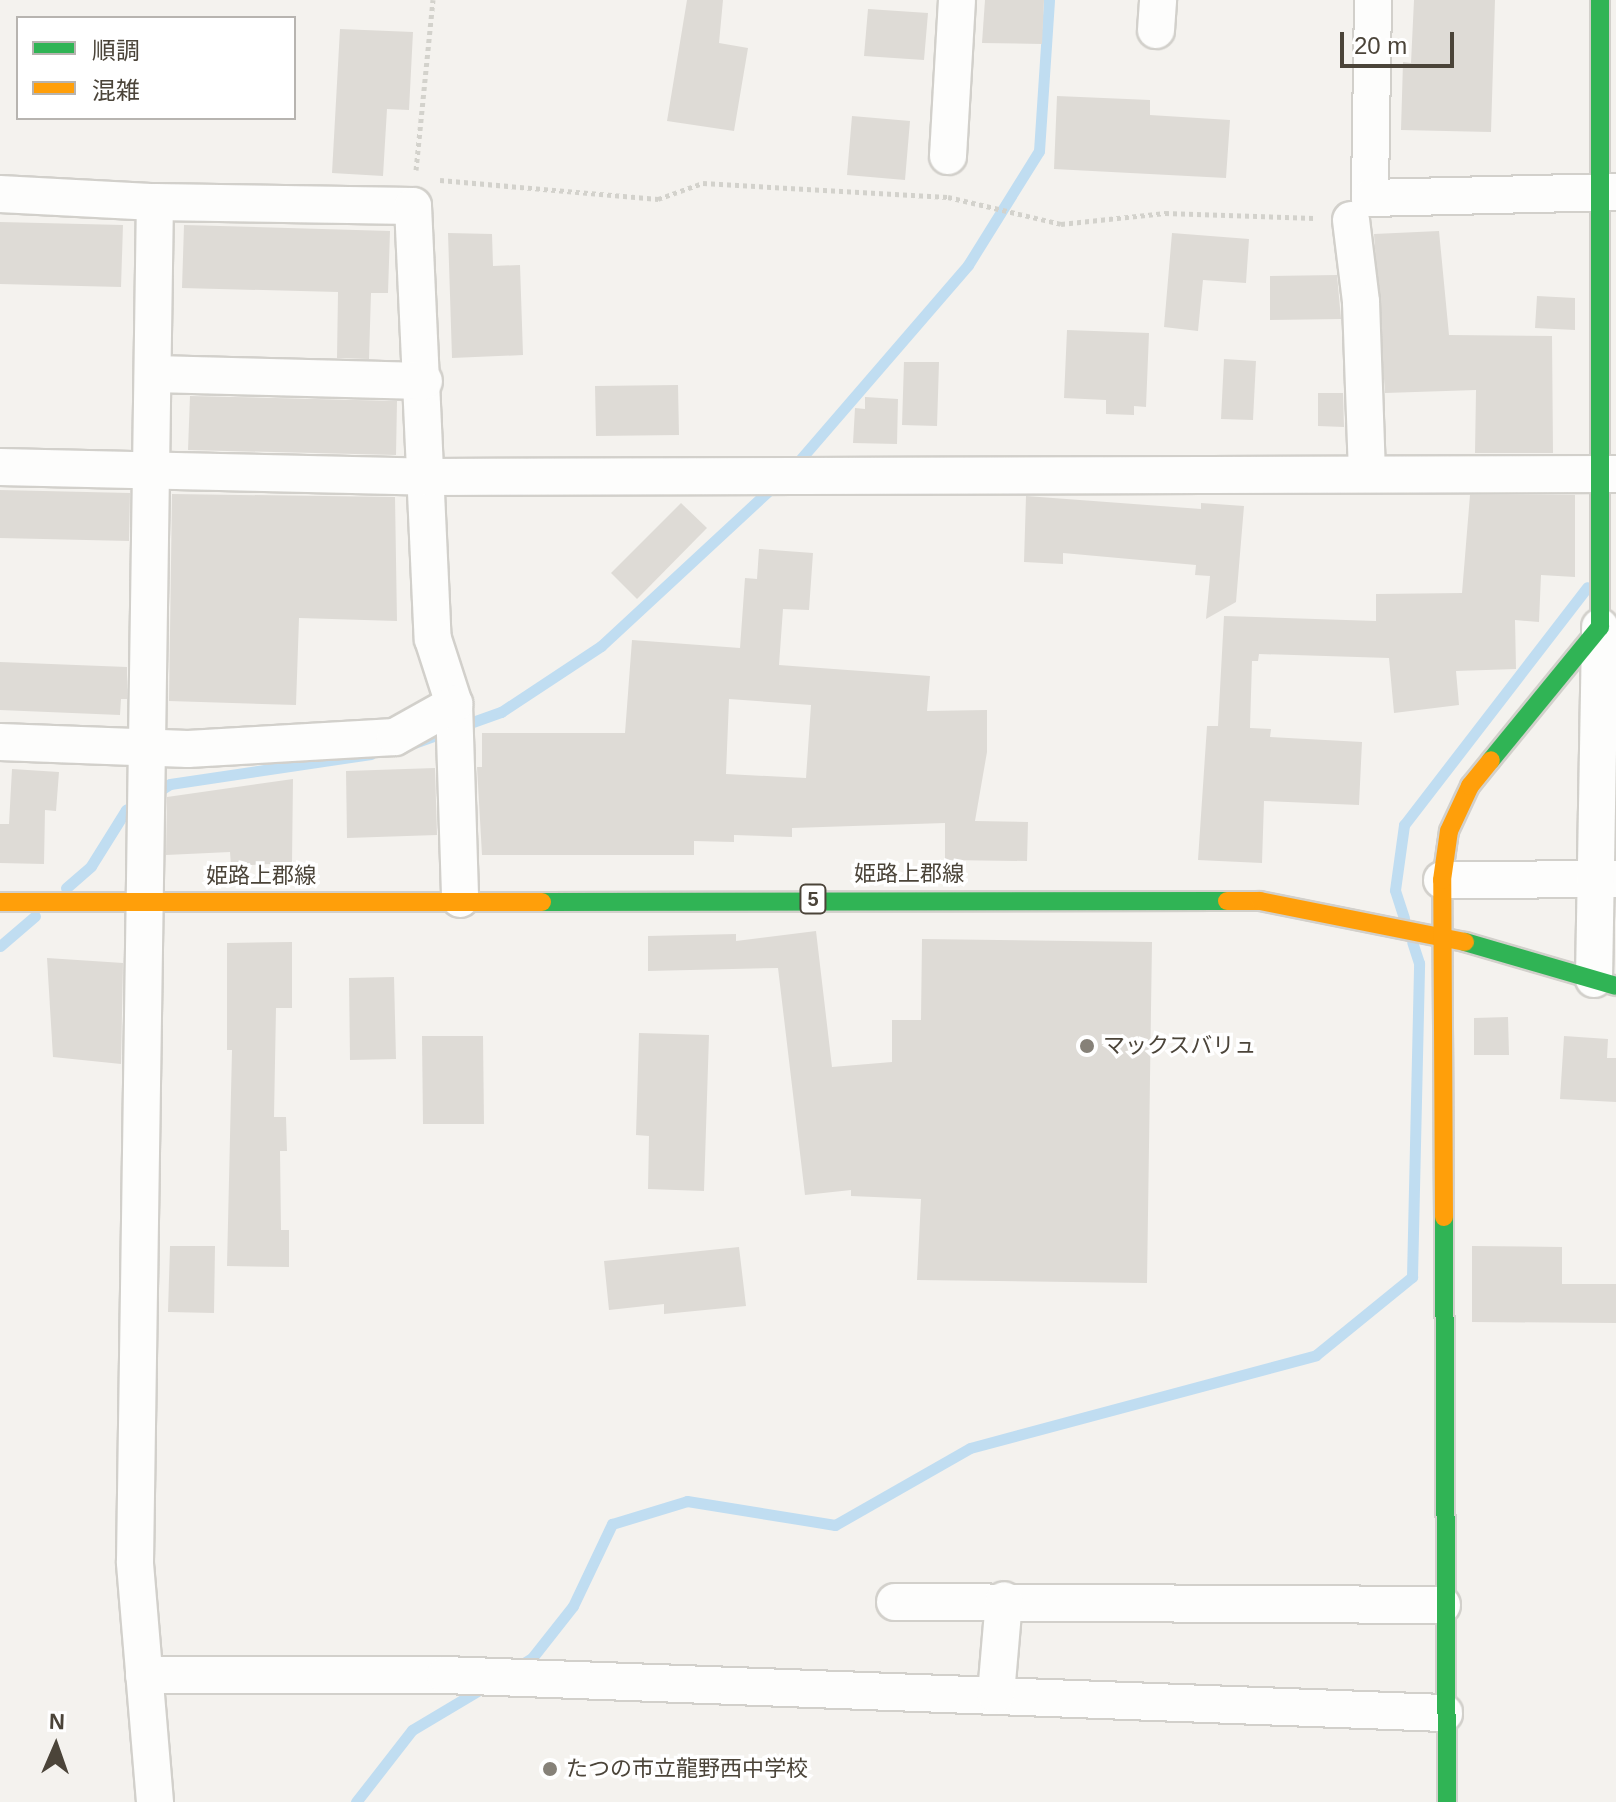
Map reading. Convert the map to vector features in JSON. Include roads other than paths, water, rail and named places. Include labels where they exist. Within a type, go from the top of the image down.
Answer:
[{"type":"street","points":[[948,156],[957,0]]},
{"type":"street","points":[[1373,0],[1370,198],[1608,192]]},
{"type":"street","points":[[1600,0],[1608,192],[1610,473],[1600,627],[1607,879],[1605,982]]},
{"type":"street","points":[[0,194],[155,202],[414,192],[429,477],[433,639],[454,704],[460,899]]},
{"type":"street","points":[[155,202],[148,900],[135,1562],[155,1802]]},
{"type":"street","points":[[1351,220],[1361,302],[1367,472]]},
{"type":"street","points":[[153,374],[424,381]]},
{"type":"street","points":[[0,467],[429,477],[1610,473]]},
{"type":"street","points":[[1447,1802],[1442,1605],[1442,880],[1449,831],[1470,786],[1600,627]]},
{"type":"street","points":[[0,742],[150,761],[188,749],[395,737],[454,704]]},
{"type":"street","points":[[1442,880],[1607,879]]},
{"type":"street","name":"姫路上郡線","points":[[0,902],[460,899],[1260,901],[1440,935],[1605,982]]},
{"type":"street","points":[[895,1602],[1004,1600],[1442,1605]]},
{"type":"street","points":[[996,1694],[1004,1600]]},
{"type":"street","points":[[144,1675],[445,1675],[1444,1713]]},
{"type":"waterway","points":[[792,469],[968,265],[1039,151],[1049,0]]},
{"type":"waterway","points":[[411,744],[501,712],[601,646],[774,486]]},
{"type":"waterway","points":[[1404,918],[1395,890],[1404,825],[1587,587]]},
{"type":"waterway","points":[[154,794],[170,784],[371,754]]},
{"type":"waterway","points":[[66,888],[91,866],[126,810],[139,802]]},
{"type":"waterway","points":[[0,946],[35,916]]},
{"type":"waterway","points":[[519,1666],[532,1658],[573,1606],[612,1524],[687,1501],[835,1525],[970,1448],[1316,1355],[1412,1277],[1419,963],[1412,942]]},
{"type":"waterway","points":[[356,1802],[412,1730],[484,1687]]},
{"type":"place","name":"マックスバリュ","points":[[1087,1046]]},
{"type":"place","name":"たつの市立龍野西中学校","points":[[550,1769]]}]
